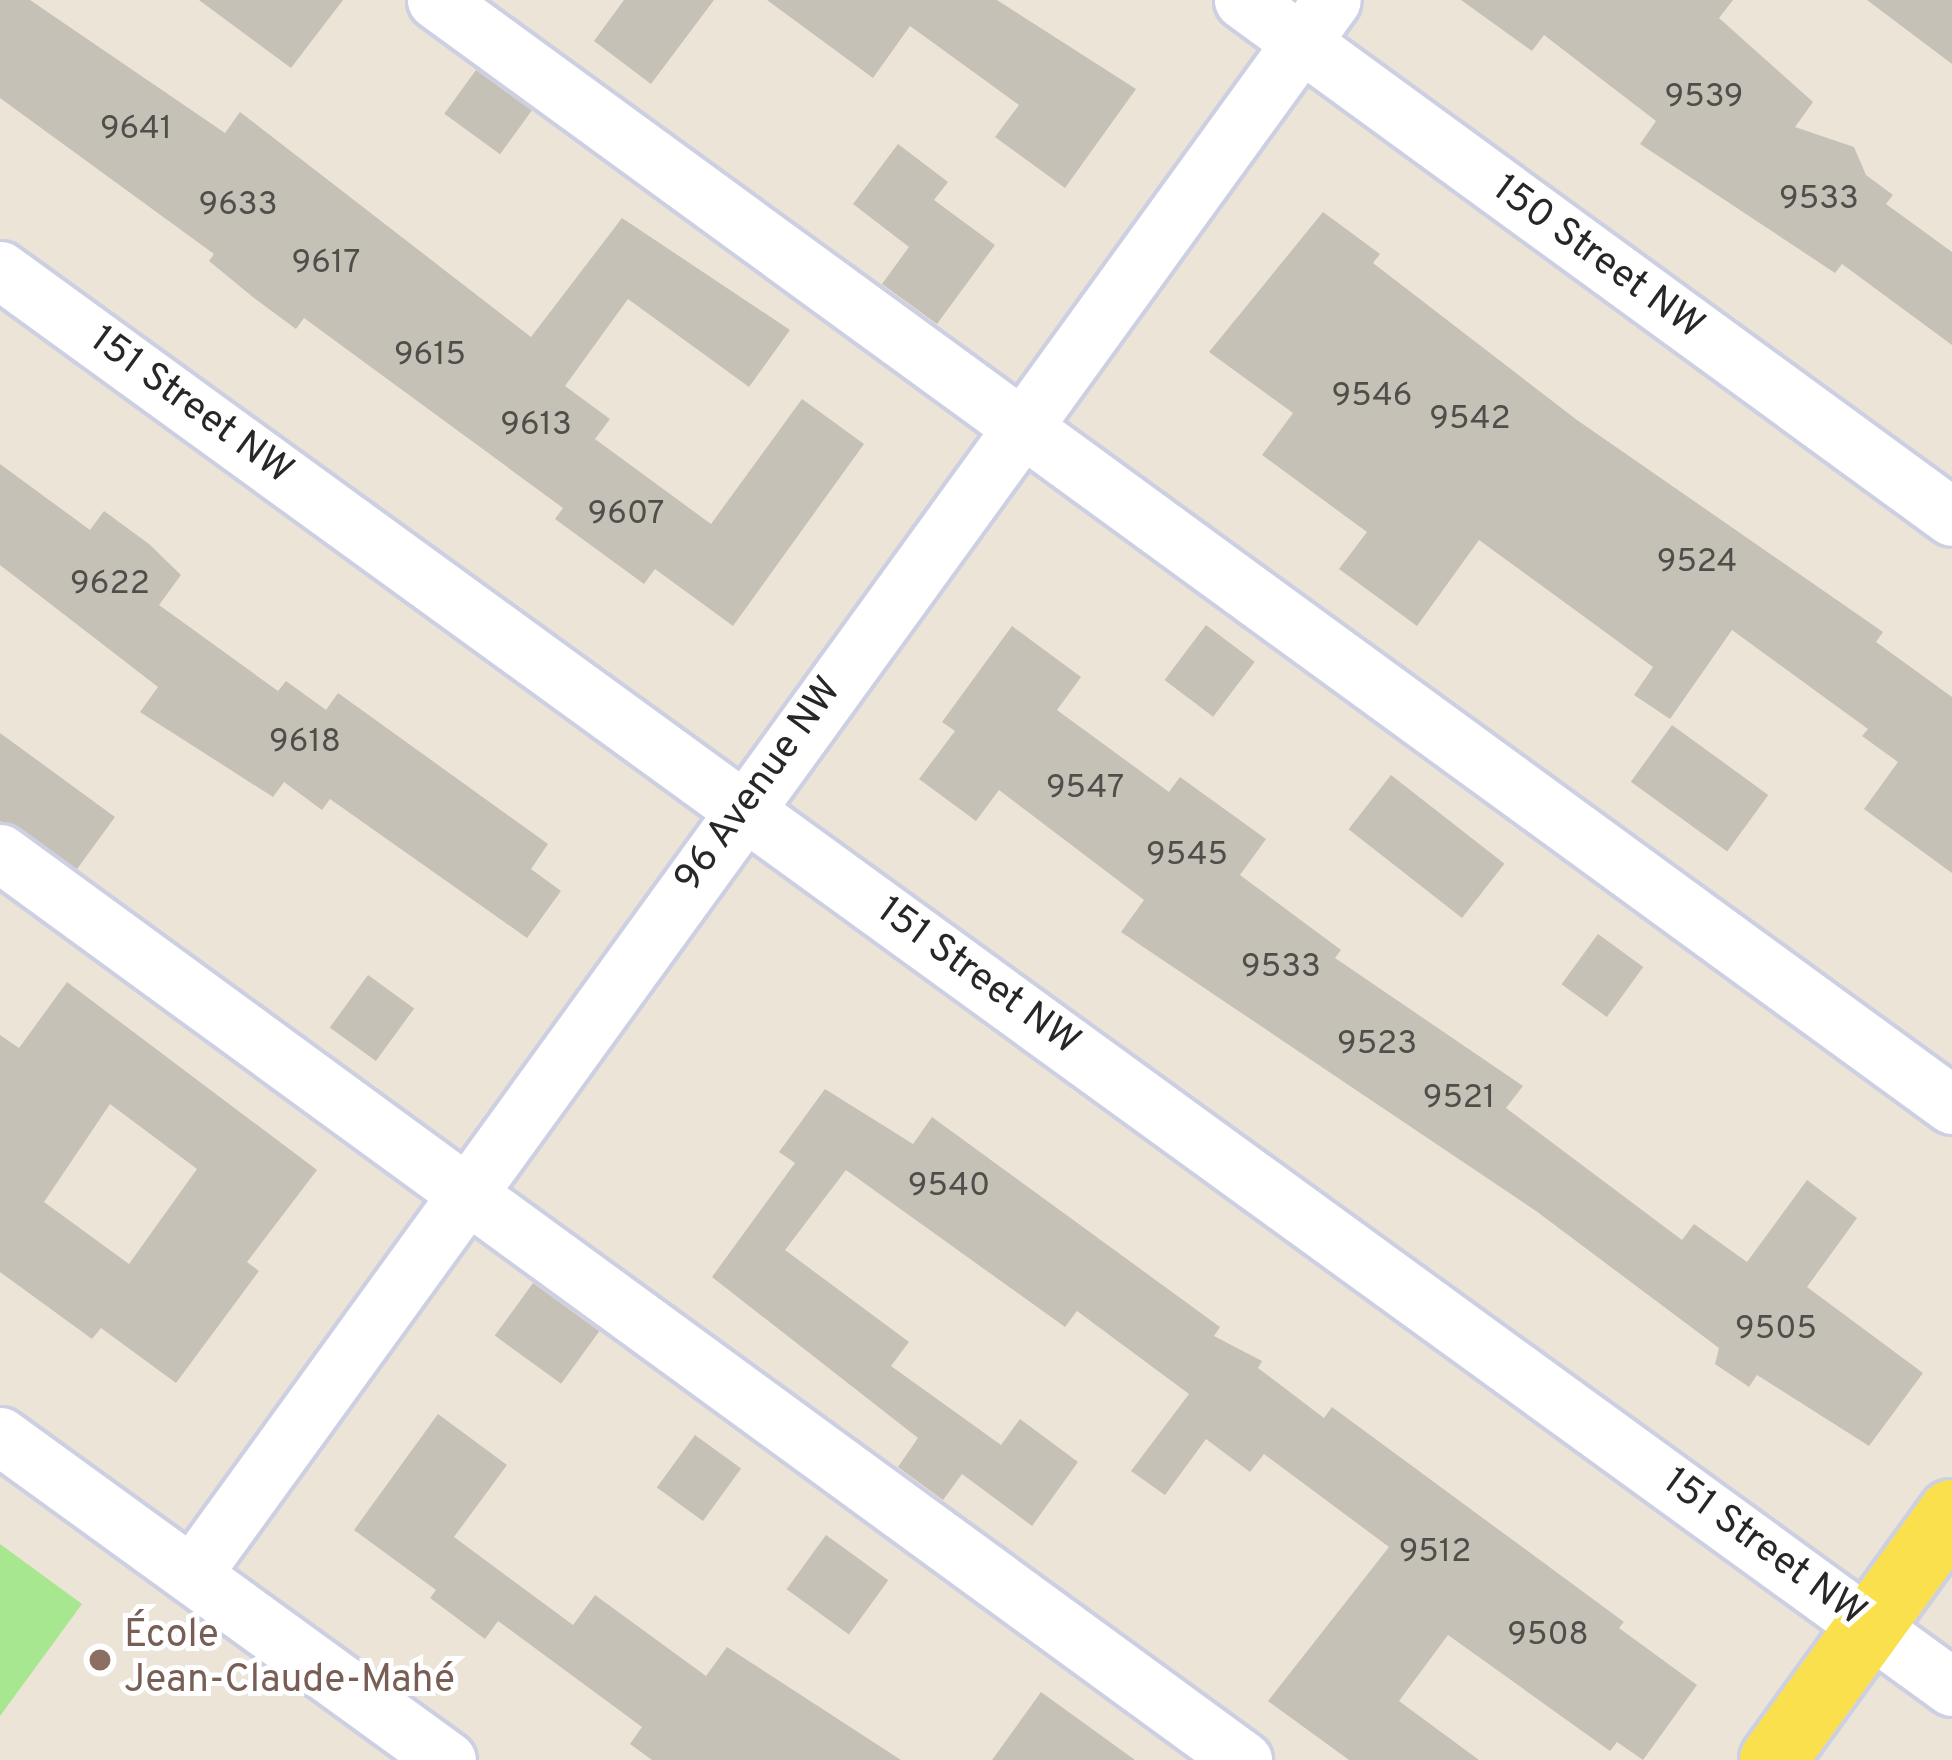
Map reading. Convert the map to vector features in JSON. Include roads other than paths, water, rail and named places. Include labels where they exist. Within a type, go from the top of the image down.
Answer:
[{"type":"main road","points":[[1773,1760],[1952,1513]]},
{"type":"street","points":[[436,0],[1952,1105]]},
{"type":"street","name":"150 Street NW","points":[[1243,0],[1316,21],[1952,518]]},
{"type":"street","name":"96 Avenue NW","points":[[192,1574],[1316,21]]},
{"type":"street","name":"151 Street NW","points":[[0,270],[1952,1687]]},
{"type":"street","points":[[0,853],[1243,1760]]},
{"type":"street","points":[[0,1436],[447,1760]]},
{"type":"place","name":"École Jean-Claude-Mahé","points":[[100,1660]]}]
